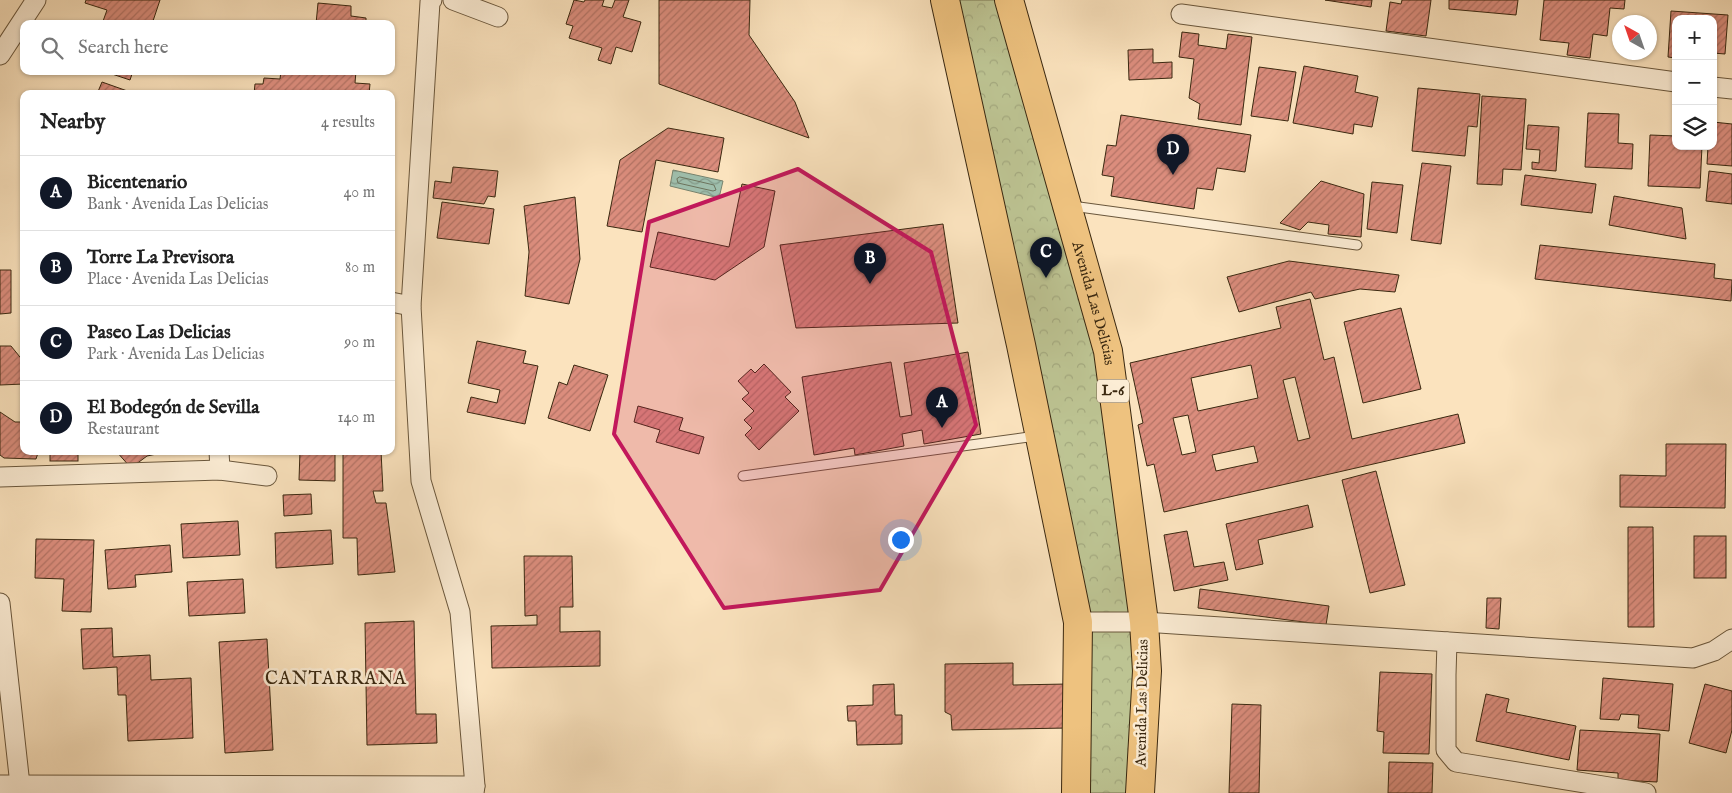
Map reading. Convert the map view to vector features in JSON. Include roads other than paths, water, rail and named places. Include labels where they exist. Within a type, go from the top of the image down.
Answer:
[{"type":"main road","points":[[945,0],[1021,345],[1078,622],[1076,793]]},
{"type":"main road","name":"Avenida Las Delicias","points":[[1009,0],[1108,351],[1144,622],[1146,672],[1140,793]]},
{"type":"street","points":[[23,20],[36,0]]},
{"type":"street","points":[[0,785],[474,789],[460,612],[421,482],[411,306],[430,2],[432,0]]},
{"type":"street","points":[[453,0],[498,17]]},
{"type":"street","points":[[1181,14],[1672,81]]},
{"type":"street","points":[[0,55],[20,24]]},
{"type":"street","points":[[1717,88],[1732,90]]},
{"type":"street","points":[[395,303],[411,306]]},
{"type":"street","points":[[219,455],[220,470]]},
{"type":"street","points":[[0,477],[220,470],[267,476]]},
{"type":"street","points":[[0,603],[9,685],[27,786]]},
{"type":"street","points":[[1078,622],[1144,622],[1692,658],[1714,651],[1732,639]]},
{"type":"street","points":[[1448,642],[1446,750],[1456,762],[1646,793]]},
{"type":"lane","points":[[1067,205],[1357,245]]},
{"type":"lane","points":[[743,476],[1039,436]]},
{"type":"water","points":[[673,170],[723,181],[719,198],[670,186]]},
{"type":"place","name":"El Bodegón de Sevilla","points":[[1173,175]]},
{"type":"place","name":"Paseo Las Delicias","points":[[1046,278]]},
{"type":"place","name":"Torre La Previsora","points":[[870,284]]},
{"type":"place","name":"Bicentenario","points":[[942,428]]},
{"type":"district","name":"CANTARRANA","points":[[336,679]]}]
